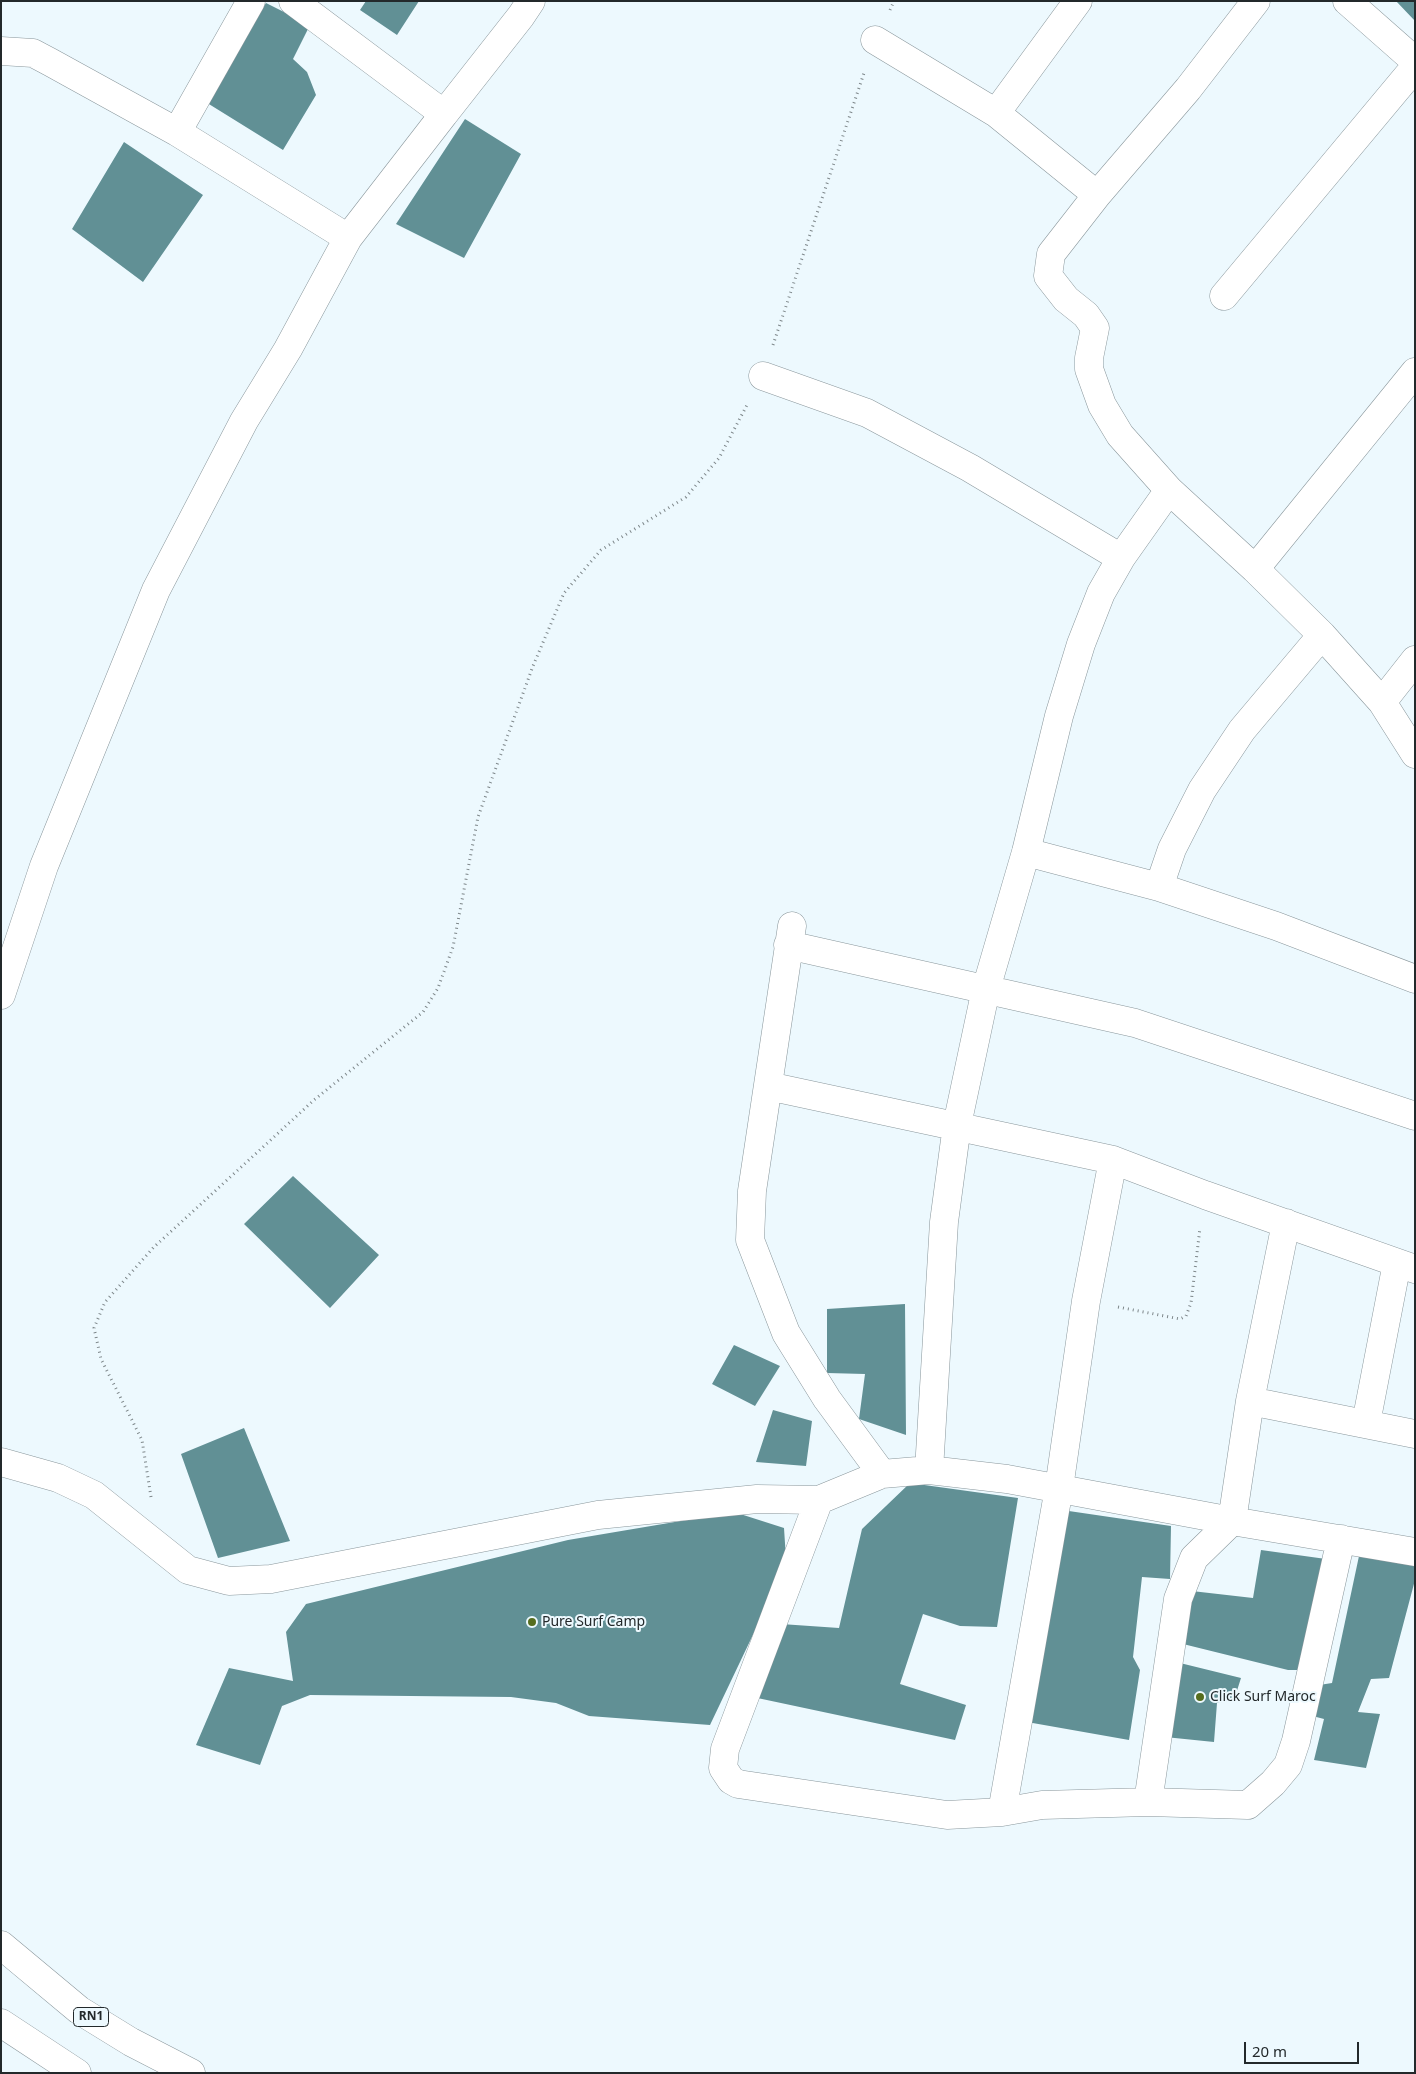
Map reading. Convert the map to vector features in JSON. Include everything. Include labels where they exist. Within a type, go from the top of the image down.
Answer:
[{"type":"main road","points":[[176,132],[251,1]]},
{"type":"main road","points":[[293,1],[444,114]]},
{"type":"main road","points":[[1,995],[44,866],[156,590],[244,421],[288,349],[348,238],[531,1]]},
{"type":"main road","points":[[996,113],[1078,1]]},
{"type":"main road","points":[[1256,1],[1188,89],[1097,195],[1051,254],[1048,276],[1060,293],[1086,315],[1095,328],[1089,358],[1089,369],[1102,405],[1120,435],[1169,490],[1255,569],[1322,635],[1382,702],[1415,754]]},
{"type":"main road","points":[[1347,1],[1415,61]]},
{"type":"main road","points":[[875,40],[996,113],[1097,195]]},
{"type":"main road","points":[[1,51],[33,53],[176,132],[348,238]]},
{"type":"main road","points":[[1224,296],[1415,67]]},
{"type":"main road","points":[[1255,569],[1415,372]]},
{"type":"main road","points":[[762,376],[867,413],[970,468],[1122,558]]},
{"type":"main road","points":[[929,1470],[944,1222],[957,1125],[986,989],[1026,852],[1059,716],[1082,644],[1101,593],[1122,558],[1169,490]]},
{"type":"main road","points":[[1159,887],[1175,842],[1202,790],[1242,730],[1322,635]]},
{"type":"main road","points":[[1382,702],[1415,660]]},
{"type":"main road","points":[[1026,852],[1159,887],[1276,926],[1415,979]]},
{"type":"main road","points":[[882,1474],[827,1399],[786,1333],[750,1240],[752,1191],[790,936],[986,989],[1135,1023],[1415,1116]]},
{"type":"main road","points":[[768,1086],[957,1125],[1113,1160],[1205,1195],[1406,1266],[1366,1422]]},
{"type":"main road","points":[[1002,1812],[1059,1488],[1086,1301],[1113,1160]]},
{"type":"main road","points":[[1148,1802],[1178,1599],[1194,1558],[1232,1521],[1250,1400],[1286,1223]]},
{"type":"main road","points":[[1250,1400],[1366,1422],[1415,1434]]},
{"type":"main road","points":[[1,1462],[58,1478],[94,1495],[154,1545],[188,1570],[229,1581],[271,1579],[598,1515],[757,1499],[818,1500],[882,1474],[929,1470],[1007,1478],[1232,1521],[1415,1552]]},
{"type":"main road","points":[[818,1500],[725,1749],[723,1768],[731,1780],[738,1784],[946,1815],[1002,1812],[1042,1805],[1148,1802],[1248,1805],[1273,1783],[1288,1765],[1296,1741],[1342,1539]]},
{"type":"main road","name":"RN1","points":[[1,1945],[80,2010],[131,2042],[191,2073]]},
{"type":"main road","points":[[1,2023],[77,2073]]},
{"type":"path","points":[[154,1545],[150,1487],[142,1440],[101,1359],[94,1328],[105,1302],[154,1248],[314,1100],[422,1012],[438,988],[453,947],[478,817],[533,666],[564,593],[601,550],[686,497],[719,458],[762,376],[875,40],[894,1]]},
{"type":"path","points":[[1086,1301],[1180,1319],[1186,1316],[1191,1303],[1205,1195]]},
{"type":"building","points":[[366,1],[419,1],[397,35],[360,10]]},
{"type":"building","points":[[1396,1],[1415,1],[1415,21]]},
{"type":"building","points":[[266,3],[310,25],[293,59],[307,72],[316,95],[283,150],[204,101]]},
{"type":"building","points":[[465,119],[521,154],[464,258],[396,224]]},
{"type":"building","points":[[124,142],[203,195],[143,282],[72,229]]},
{"type":"building","points":[[293,1176],[379,1255],[330,1308],[244,1224]]},
{"type":"building","points":[[905,1304],[906,1435],[859,1419],[865,1374],[827,1373],[827,1309]]},
{"type":"building","points":[[734,1345],[780,1366],[755,1406],[712,1384]]},
{"type":"building","points":[[773,1410],[812,1421],[806,1466],[756,1462]]},
{"type":"building","points":[[244,1428],[290,1541],[218,1558],[181,1454]]},
{"type":"building","points":[[910,1483],[1018,1498],[997,1627],[960,1626],[923,1614],[900,1684],[966,1705],[955,1740],[748,1696],[781,1624],[839,1628],[862,1529]]},
{"type":"building","points":[[1062,1510],[1171,1526],[1170,1579],[1142,1577],[1133,1657],[1140,1670],[1129,1740],[1027,1722]]},
{"type":"building","points":[[734,1512],[784,1528],[786,1559],[770,1599],[710,1725],[589,1716],[556,1703],[511,1697],[310,1695],[282,1706],[260,1765],[196,1745],[229,1668],[293,1681],[286,1632],[306,1604],[568,1540]]},
{"type":"building","points":[[1261,1550],[1326,1559],[1301,1670],[1288,1670],[1179,1643],[1183,1590],[1253,1598]]},
{"type":"building","points":[[1359,1556],[1415,1565],[1415,1580],[1389,1678],[1371,1679],[1358,1712],[1380,1714],[1366,1768],[1314,1760],[1324,1719],[1305,1714],[1313,1686],[1332,1683]]},
{"type":"building","points":[[1180,1663],[1241,1678],[1234,1700],[1217,1703],[1214,1742],[1165,1737]]},
{"type":"place","name":"Pure Surf Camp","points":[[532,1622]]},
{"type":"place","name":"Click Surf Maroc","points":[[1200,1697]]}]
